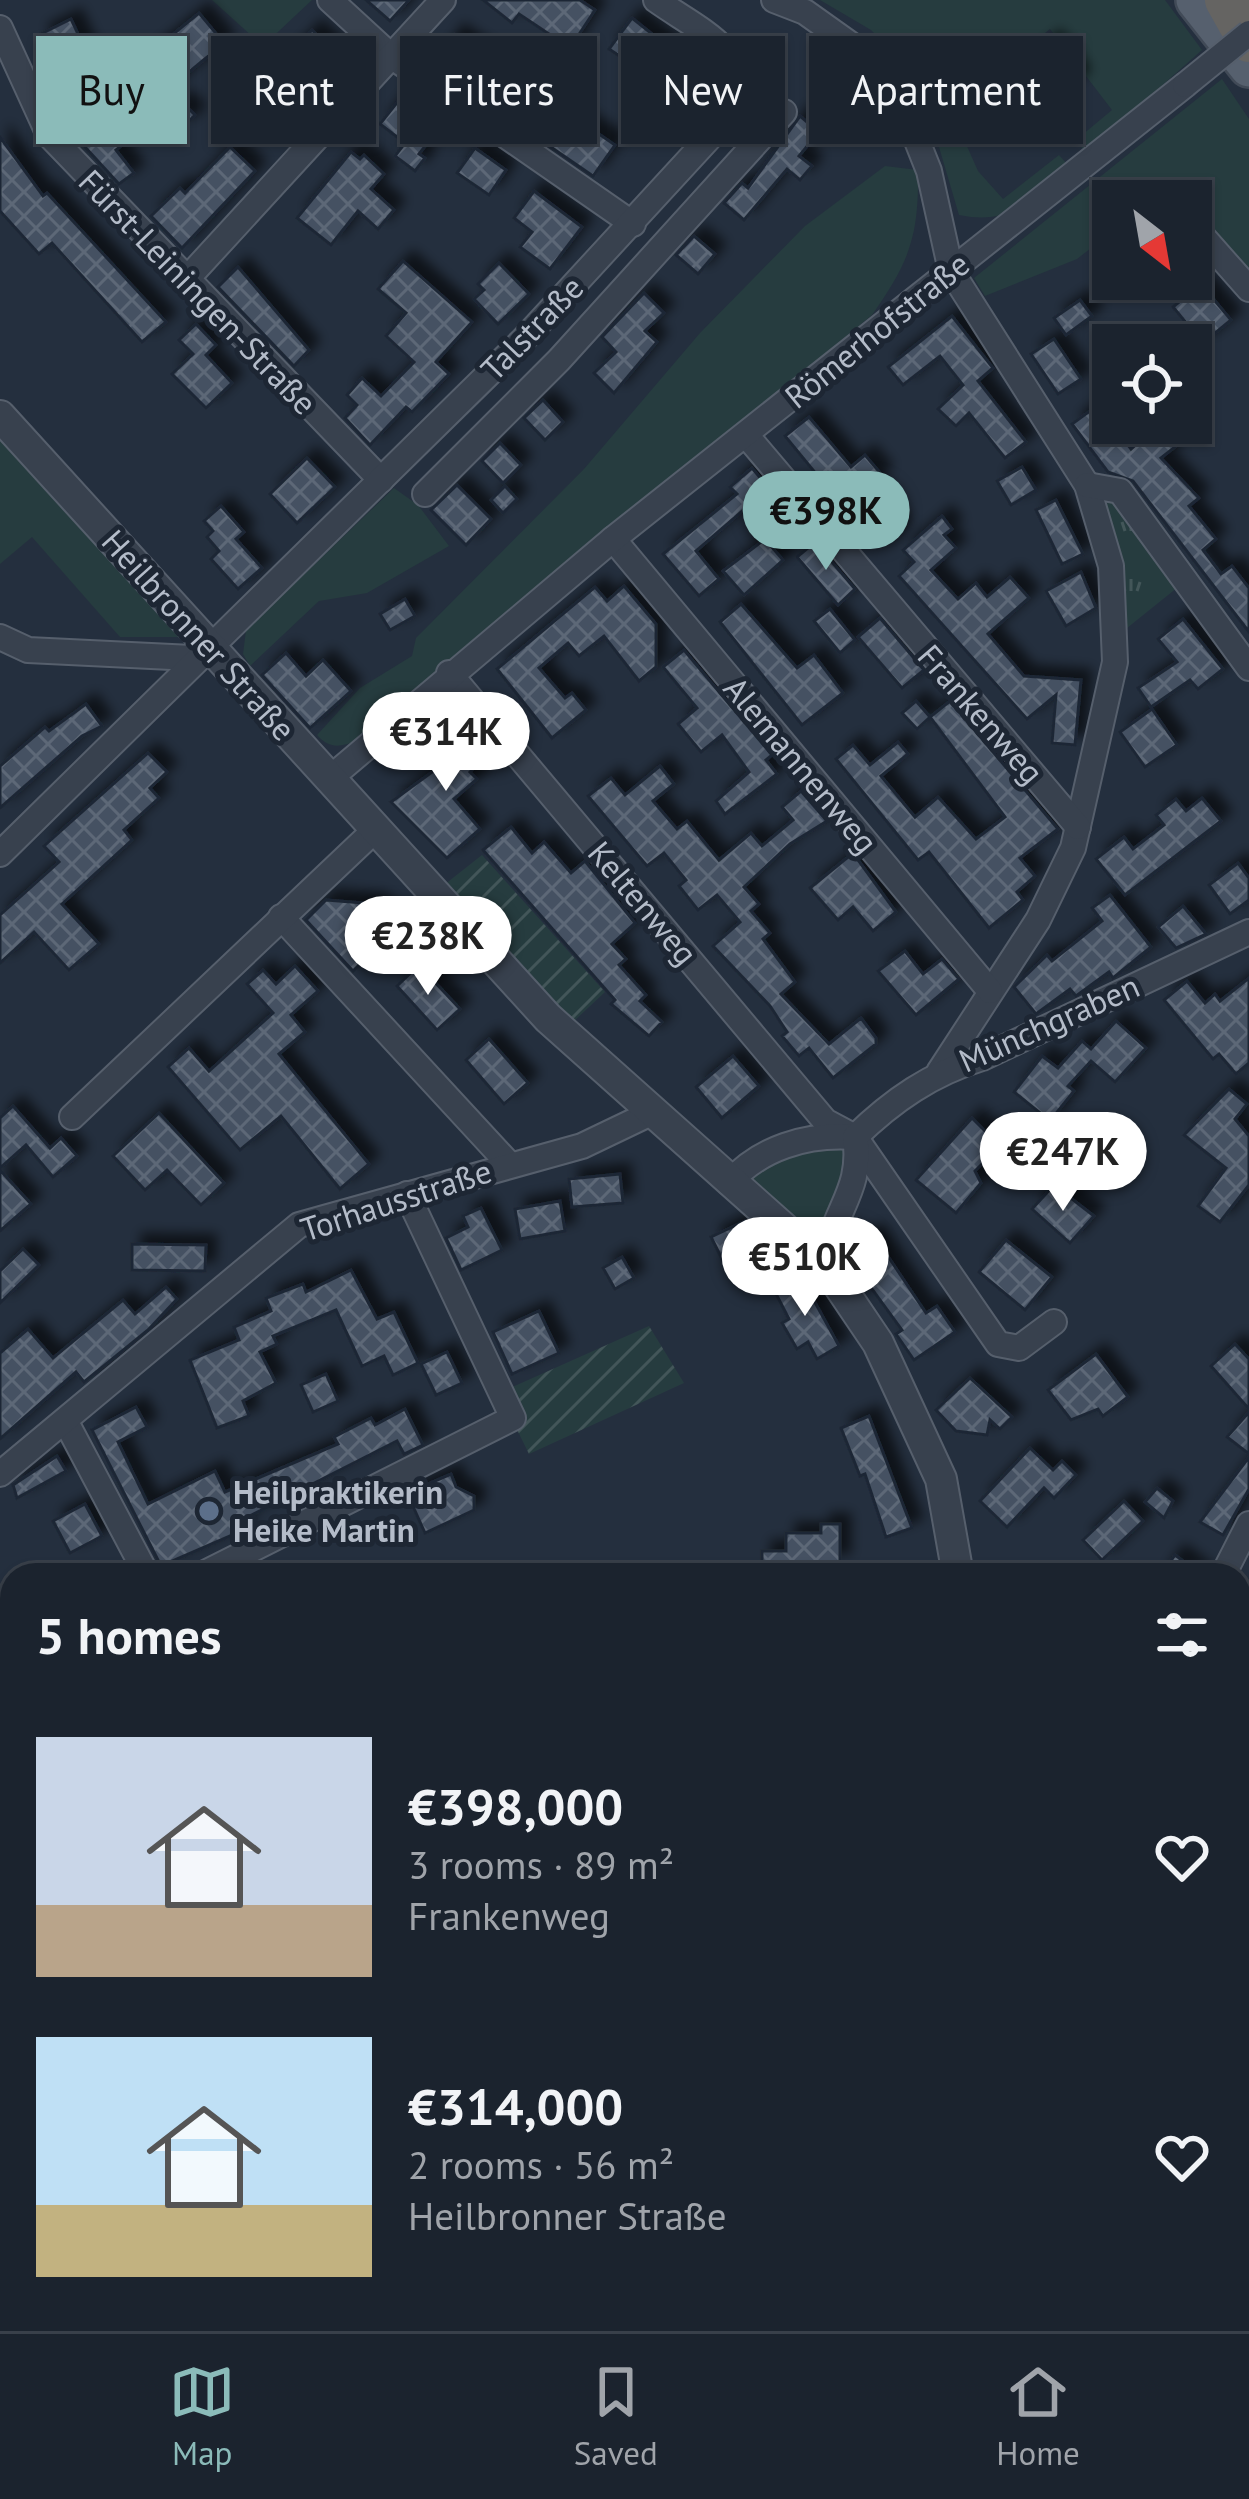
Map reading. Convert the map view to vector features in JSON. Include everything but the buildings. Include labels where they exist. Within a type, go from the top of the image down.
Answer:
[{"type":"highway","points":[[1226,0],[1249,37]]},
{"type":"main road","points":[[1196,0],[1249,68]]},
{"type":"street","points":[[330,0],[391,56],[633,224]]},
{"type":"street","points":[[185,281],[443,0]]},
{"type":"street","name":"Talstraße","points":[[0,854],[381,480],[633,224],[744,100],[745,72],[728,52],[656,0]]},
{"type":"street","points":[[774,0],[805,13],[871,59],[898,93],[929,172],[951,271],[1087,485],[1111,566],[1115,662],[1078,827],[1059,883],[939,1072]]},
{"type":"street","name":"Fürst-Leiningen-Straße","points":[[0,28],[49,134],[185,281],[381,480]]},
{"type":"street","name":"Römerhofstraße","points":[[449,673],[1249,37]]},
{"type":"street","points":[[425,494],[559,360],[755,144]]},
{"type":"street","points":[[1212,247],[1249,289]]},
{"type":"street","name":"Heilbronner Straße","points":[[0,416],[548,1018],[826,1266],[878,1343],[941,1479],[956,1563]]},
{"type":"street","name":"Frankenweg","points":[[746,435],[1078,827]]},
{"type":"street","points":[[1087,485],[1120,491],[1249,668]]},
{"type":"street","name":"Alemannenweg","points":[[614,539],[990,991]]},
{"type":"street","points":[[0,637],[28,650],[192,658],[211,650]]},
{"type":"street","points":[[328,779],[449,673]]},
{"type":"street","name":"Keltenweg","points":[[449,673],[825,1121],[855,1137],[998,1344],[1019,1348],[1054,1322]]},
{"type":"street","points":[[72,1117],[376,828]]},
{"type":"street","points":[[281,917],[509,1164]]},
{"type":"street","name":"Münchgraben","points":[[855,1137],[939,1072],[982,1058],[1249,932]]},
{"type":"street","name":"Torhausstraße","points":[[0,1474],[299,1225],[582,1146],[653,1112]]},
{"type":"street","points":[[729,1183],[749,1160],[770,1150],[817,1138],[855,1137],[860,1170],[828,1239],[826,1266]]},
{"type":"street","points":[[225,1563],[513,1418],[407,1194]]},
{"type":"street","points":[[66,1422],[141,1563]]},
{"type":"street","points":[[1229,1563],[1249,1524]]},
{"type":"green space","points":[[212,0],[312,0],[274,36],[252,36]]},
{"type":"green space","points":[[820,0],[1165,0],[1202,50],[1086,153],[1079,144],[1083,144],[1083,134],[1112,110],[1083,72],[1083,36],[1055,36],[1050,29],[1041,36],[877,36]]},
{"type":"green space","points":[[1222,79],[1249,119],[1249,276],[1212,233],[1212,180],[1096,180]]},
{"type":"green space","points":[[938,144],[966,144],[978,171],[1003,199],[1059,155],[1068,165],[1031,199],[1007,213],[959,215]]},
{"type":"green space","points":[[885,166],[918,170],[917,213],[904,263],[872,315],[361,739],[337,746],[317,735],[360,688],[412,656],[416,638],[584,469],[700,333],[805,226]]},
{"type":"green space","points":[[1092,183],[1092,247],[1077,259],[985,296],[974,278]]},
{"type":"green space","points":[[0,434],[188,637],[120,637],[32,537],[0,564]]},
{"type":"green space","points":[[394,488],[418,505],[449,546],[367,593],[319,601],[250,666],[243,654],[246,630]]},
{"type":"green space","points":[[1111,501],[1178,587],[1127,628],[1105,505]]},
{"type":"green space","points":[[482,855],[605,992],[573,1022],[444,885]]},
{"type":"green space","points":[[855,1137],[826,1266],[729,1183],[749,1160]]},
{"type":"green space","points":[[649,1326],[684,1383],[529,1454],[499,1393]]},
{"type":"place","name":"Heilpraktikerin Heike Martin","points":[[209,1511]]}]
